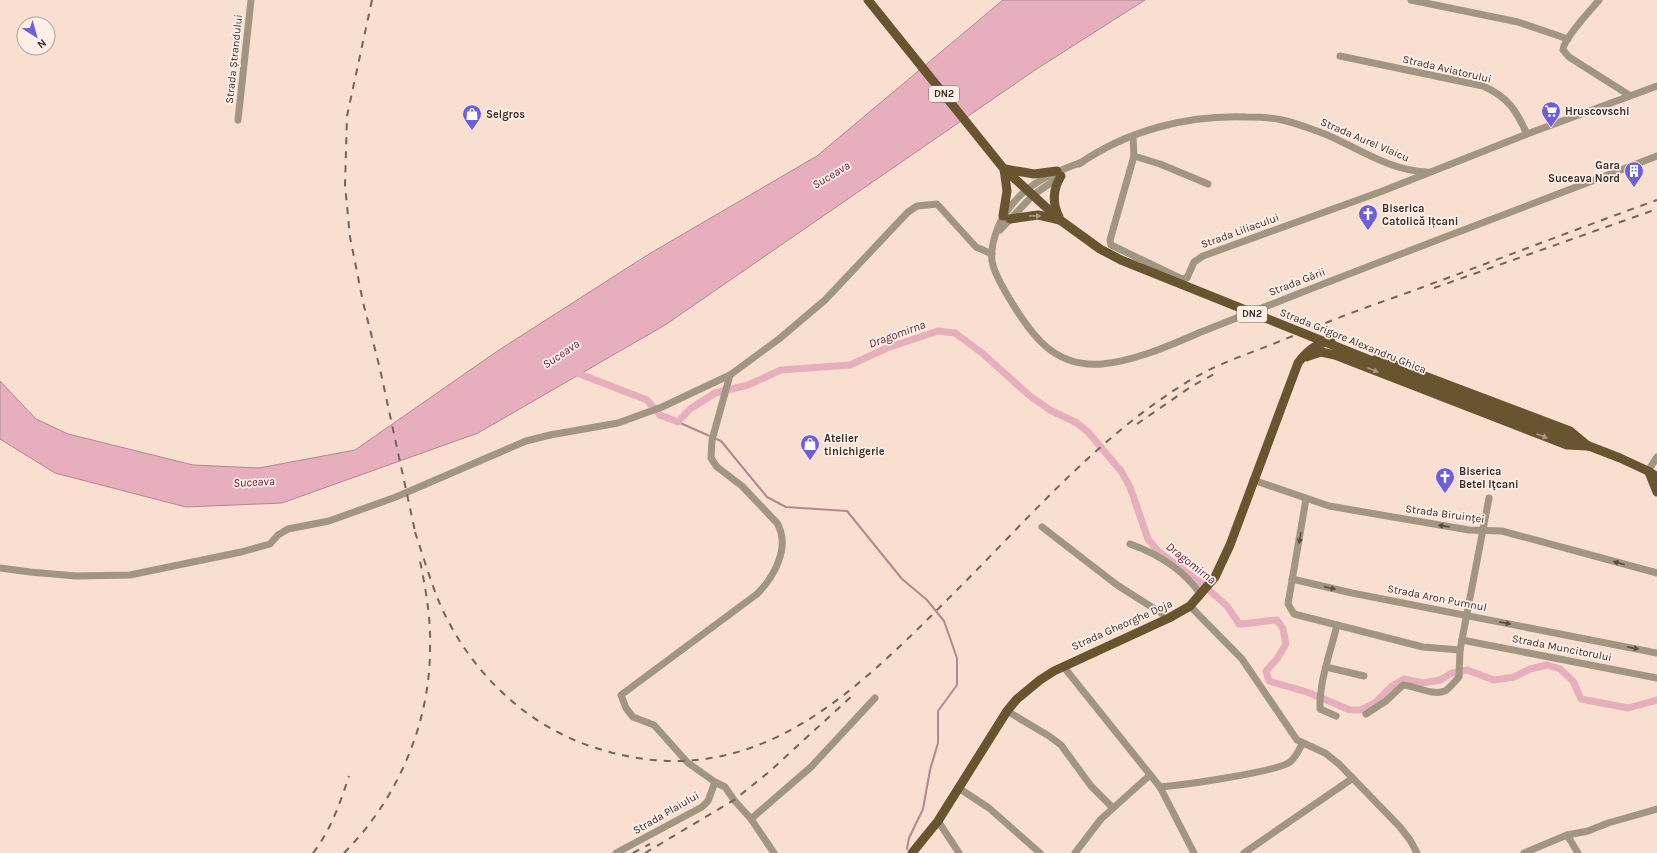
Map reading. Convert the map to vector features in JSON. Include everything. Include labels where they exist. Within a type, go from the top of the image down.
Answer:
[{"type":"main road","name":"DN2","points":[[868,0],[1004,169]]},
{"type":"main road","points":[[1004,169],[1034,174],[1059,174],[1054,194],[1056,211],[1060,220],[1038,215],[1007,218],[1007,191],[1004,169]]},
{"type":"main road","name":"Strada Grigore Alexandru Ghica","points":[[1004,169],[1060,220],[1100,249],[1121,260],[1265,319],[1652,471],[1657,478]]},
{"type":"main road","points":[[1298,363],[1307,352],[1318,345],[1326,342],[1336,343],[1570,431],[1588,446]]},
{"type":"main road","points":[[1298,363],[1315,353],[1321,352],[1335,355],[1567,446],[1588,446]]},
{"type":"main road","name":"Strada Gheorghe Doja","points":[[912,853],[938,821],[1007,712],[1027,690],[1063,666],[1169,618],[1190,606],[1210,583],[1230,545],[1253,480],[1298,363]]},
{"type":"main road","points":[[1652,471],[1657,492]]},
{"type":"street","name":"Strada Ștrandului","points":[[238,120],[251,0]]},
{"type":"street","points":[[1411,0],[1512,20],[1568,39]]},
{"type":"street","points":[[1597,0],[1563,47],[1565,54],[1629,95]]},
{"type":"street","name":"Strada Aviatorului","points":[[1340,56],[1483,86],[1503,97],[1518,115],[1527,134]]},
{"type":"street","name":"Strada Aurel Vlaicu","points":[[1030,192],[1046,176],[1059,174],[1133,136],[1196,118],[1221,116],[1281,119],[1327,135],[1398,168],[1409,171],[1431,172],[1629,95],[1657,86]]},
{"type":"street","name":"Strada Liliacului","points":[[1133,136],[1134,156],[1110,240],[1111,245],[1182,279],[1186,278],[1194,262],[1202,256],[1431,172]]},
{"type":"street","points":[[1134,156],[1160,164],[1208,184]]},
{"type":"street","name":"Strada Gării","points":[[1030,192],[1007,218],[998,231],[992,254],[992,264],[1002,285],[1038,340],[1065,359],[1079,362],[1108,363],[1137,357],[1170,345],[1342,276],[1657,156]]},
{"type":"street","points":[[0,568],[76,576],[130,575],[241,552],[270,544],[278,535],[288,529],[329,521],[396,497],[526,441],[550,435],[618,423],[662,407],[730,375],[779,339],[825,300],[896,225],[917,206],[937,204],[976,247],[992,254]]},
{"type":"street","points":[[730,375],[713,437],[711,458],[717,467],[742,486],[780,528],[782,542],[778,562],[769,582],[758,594],[621,692],[620,695],[626,708],[633,717],[637,720],[644,720],[654,725],[688,763],[715,782],[725,787],[734,800],[751,819],[774,853]]},
{"type":"street","points":[[1652,471],[1657,457]]},
{"type":"street","name":"Strada Biruinței","points":[[1253,480],[1329,506],[1389,517],[1483,531],[1502,531],[1657,574]]},
{"type":"street","points":[[1366,714],[1386,701],[1403,685],[1426,691],[1440,691],[1446,690],[1459,677],[1460,650],[1489,498]]},
{"type":"street","points":[[1306,499],[1288,604],[1294,614],[1423,647],[1460,650]]},
{"type":"street","points":[[1042,527],[1117,585],[1169,618]]},
{"type":"street","points":[[1130,544],[1159,556],[1189,579],[1202,593]]},
{"type":"street","name":"Strada Aron Pumnul","points":[[1292,579],[1467,616],[1657,653]]},
{"type":"street","points":[[1190,606],[1242,659],[1293,735],[1302,744],[1332,757],[1400,827],[1410,840],[1417,853]]},
{"type":"street","points":[[1336,716],[1320,709],[1320,702],[1326,667],[1337,625]]},
{"type":"street","name":"Strada Muncitorului","points":[[1462,640],[1657,678]]},
{"type":"street","points":[[1063,666],[1160,787],[1194,853]]},
{"type":"street","points":[[1326,667],[1364,676]]},
{"type":"street","points":[[751,819],[811,767],[876,698]]},
{"type":"street","points":[[1007,712],[1049,736],[1061,745],[1092,786],[1112,807]]},
{"type":"street","points":[[1160,787],[1285,765],[1296,756],[1302,744]]},
{"type":"street","points":[[1075,853],[1112,807],[1150,775]]},
{"type":"street","points":[[1244,853],[1353,778]]},
{"type":"street","name":"Strada Plaiului","points":[[616,853],[702,807],[708,801],[715,782]]},
{"type":"street","points":[[960,788],[989,808],[1040,853]]},
{"type":"street","points":[[1524,853],[1567,835],[1588,831],[1608,823],[1657,809]]},
{"type":"street","points":[[938,821],[959,853]]},
{"type":"street","points":[[1567,835],[1578,853]]},
{"type":"water","name":"Suceava","points":[[1003,0],[1145,0],[1035,70],[665,325],[478,433],[282,503],[186,507],[55,473],[0,439],[0,381],[36,419],[68,434],[193,465],[259,468],[355,450],[499,350],[649,254],[817,156]]},
{"type":"waterway","name":"Dragomirna","points":[[572,371],[647,400],[660,415],[678,422],[690,409],[715,393],[748,385],[781,370],[850,365],[887,348],[938,331],[955,333],[982,353],[1030,396],[1050,410],[1077,423],[1088,432],[1121,471],[1130,487],[1148,539],[1158,551],[1201,583],[1227,606],[1239,624],[1277,620],[1283,629],[1286,644],[1277,659],[1266,671],[1269,681],[1307,692],[1350,710],[1361,710],[1375,703],[1392,686],[1404,679],[1423,683],[1440,680],[1452,673],[1467,670],[1494,680],[1514,677],[1530,669],[1547,665],[1560,669],[1573,681],[1581,699],[1628,708],[1657,700]]},
{"type":"waterway","points":[[678,422],[721,441],[767,497],[786,507],[847,511],[902,579],[927,600],[944,621],[957,658],[957,685],[938,711],[938,743],[930,770],[923,809],[909,838],[907,849]]},
{"type":"railway","points":[[372,0],[347,116],[345,185],[350,237],[363,302],[380,369],[416,536]]},
{"type":"railway","points":[[415,532],[437,597],[463,646],[480,669],[499,689],[520,708],[543,724],[567,737],[593,747],[650,760],[702,759],[751,748],[796,727],[838,699],[879,665],[957,590],[1038,507],[1093,454],[1152,405],[1184,384],[1204,372],[1225,363],[1344,316],[1657,200]]},
{"type":"railway","points":[[1434,288],[1657,209]]},
{"type":"railway","points":[[1137,424],[1192,386],[1218,372]]},
{"type":"railway","points":[[344,853],[363,832],[395,785],[417,733],[424,705],[430,649],[428,605],[420,561]]},
{"type":"railway","points":[[645,853],[734,800],[769,772],[854,694]]},
{"type":"railway","points":[[313,853],[330,826],[349,776]]},
{"type":"railway","points":[[633,853],[650,844]]},
{"type":"place","name":"Hruscovschi","points":[[1551,128]]},
{"type":"place","name":"Selgros","points":[[472,131]]},
{"type":"place","name":"Gara Suceava Nord","points":[[1634,188]]},
{"type":"place","name":"Biserica Catolică Ițcani","points":[[1368,231]]},
{"type":"place","name":"Atelier tinichigerie","points":[[810,461]]},
{"type":"place","name":"Biserica Betel Iţcani","points":[[1445,494]]}]
